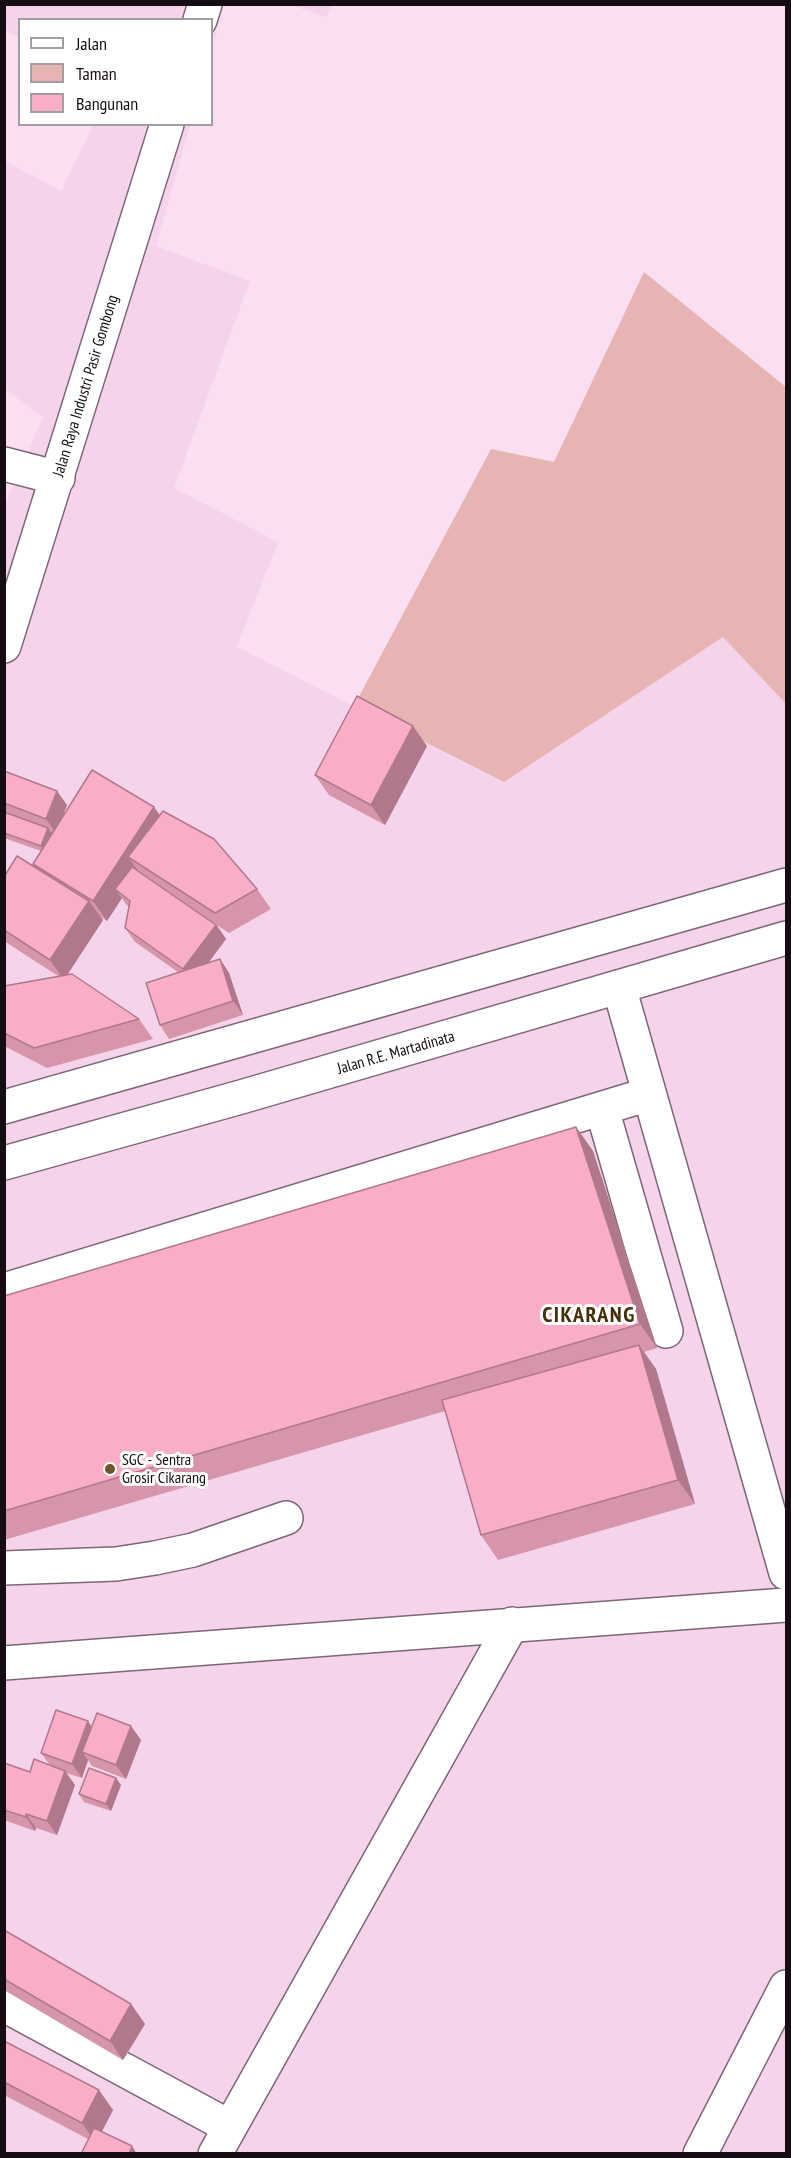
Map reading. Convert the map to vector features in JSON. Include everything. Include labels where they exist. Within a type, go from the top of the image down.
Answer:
[{"type":"main road","name":"Jalan Raya Industri Pasir Gombong","points":[[4,646],[166,126]]},
{"type":"main road","points":[[4,464],[57,478]]},
{"type":"main road","points":[[4,1107],[786,885]]},
{"type":"main road","name":"Jalan R.E. Martadinata","points":[[4,1163],[230,1100],[786,938]]},
{"type":"main road","points":[[619,987],[786,1573]]},
{"type":"main road","points":[[4,1290],[649,1094]]},
{"type":"main road","points":[[602,1109],[666,1331]]},
{"type":"main road","points":[[4,1568],[116,1564],[155,1558],[193,1550],[286,1518]]},
{"type":"main road","points":[[4,1664],[786,1605]]},
{"type":"main road","points":[[4,2005],[223,2140],[512,1624]]},
{"type":"main road","points":[[700,2154],[786,1987]]},
{"type":"shaded area","points":[[5,5],[224,5],[213,44],[213,18],[18,18],[18,37],[5,30]]},
{"type":"shaded area","points":[[290,5],[331,5],[327,17]]},
{"type":"shaded area","points":[[94,126],[190,126],[156,246],[250,281],[174,488],[278,542],[237,647],[504,782],[723,637],[786,704],[786,2153],[5,2153],[4,507],[43,417],[5,389],[5,161],[61,191]]},
{"type":"green space","points":[[644,272],[786,387],[786,704],[723,637],[504,782],[354,706],[491,449],[554,462]]},
{"type":"building","points":[[357,696],[413,726],[371,805],[315,775]]},
{"type":"building","points":[[92,770],[154,807],[93,901],[33,864]]},
{"type":"building","points":[[4,771],[57,791],[46,819],[4,803]]},
{"type":"building","points":[[163,811],[214,839],[257,889],[215,913],[128,857]]},
{"type":"building","points":[[4,812],[48,828],[41,846],[4,833]]},
{"type":"building","points":[[17,856],[89,901],[50,960],[4,930],[4,877]]},
{"type":"building","points":[[132,867],[216,925],[183,969],[125,928],[130,901],[115,889]]},
{"type":"building","points":[[220,959],[233,1001],[160,1025],[146,983]]},
{"type":"building","points":[[72,974],[139,1019],[34,1048],[4,1033],[4,986]]},
{"type":"building","points":[[576,1127],[640,1324],[4,1511],[4,1296]]},
{"type":"building","points":[[639,1345],[678,1480],[481,1535],[442,1400]]},
{"type":"building","points":[[56,1710],[88,1721],[72,1764],[41,1753]]},
{"type":"building","points":[[97,1713],[131,1726],[116,1765],[82,1752]]},
{"type":"building","points":[[34,1759],[65,1771],[47,1821],[4,1810],[4,1763],[30,1772]]},
{"type":"building","points":[[89,1768],[116,1778],[106,1804],[79,1794]]},
{"type":"building","points":[[4,1930],[131,2004],[110,2041],[4,1979]]},
{"type":"building","points":[[4,2041],[99,2090],[82,2123],[4,2082]]},
{"type":"building","points":[[94,2128],[132,2146],[129,2154],[81,2154]]},
{"type":"place","name":"SGC - Sentra Grosir Cikarang","points":[[110,1469]]},
{"type":"district","name":"CIKARANG","points":[[589,1316]]}]
